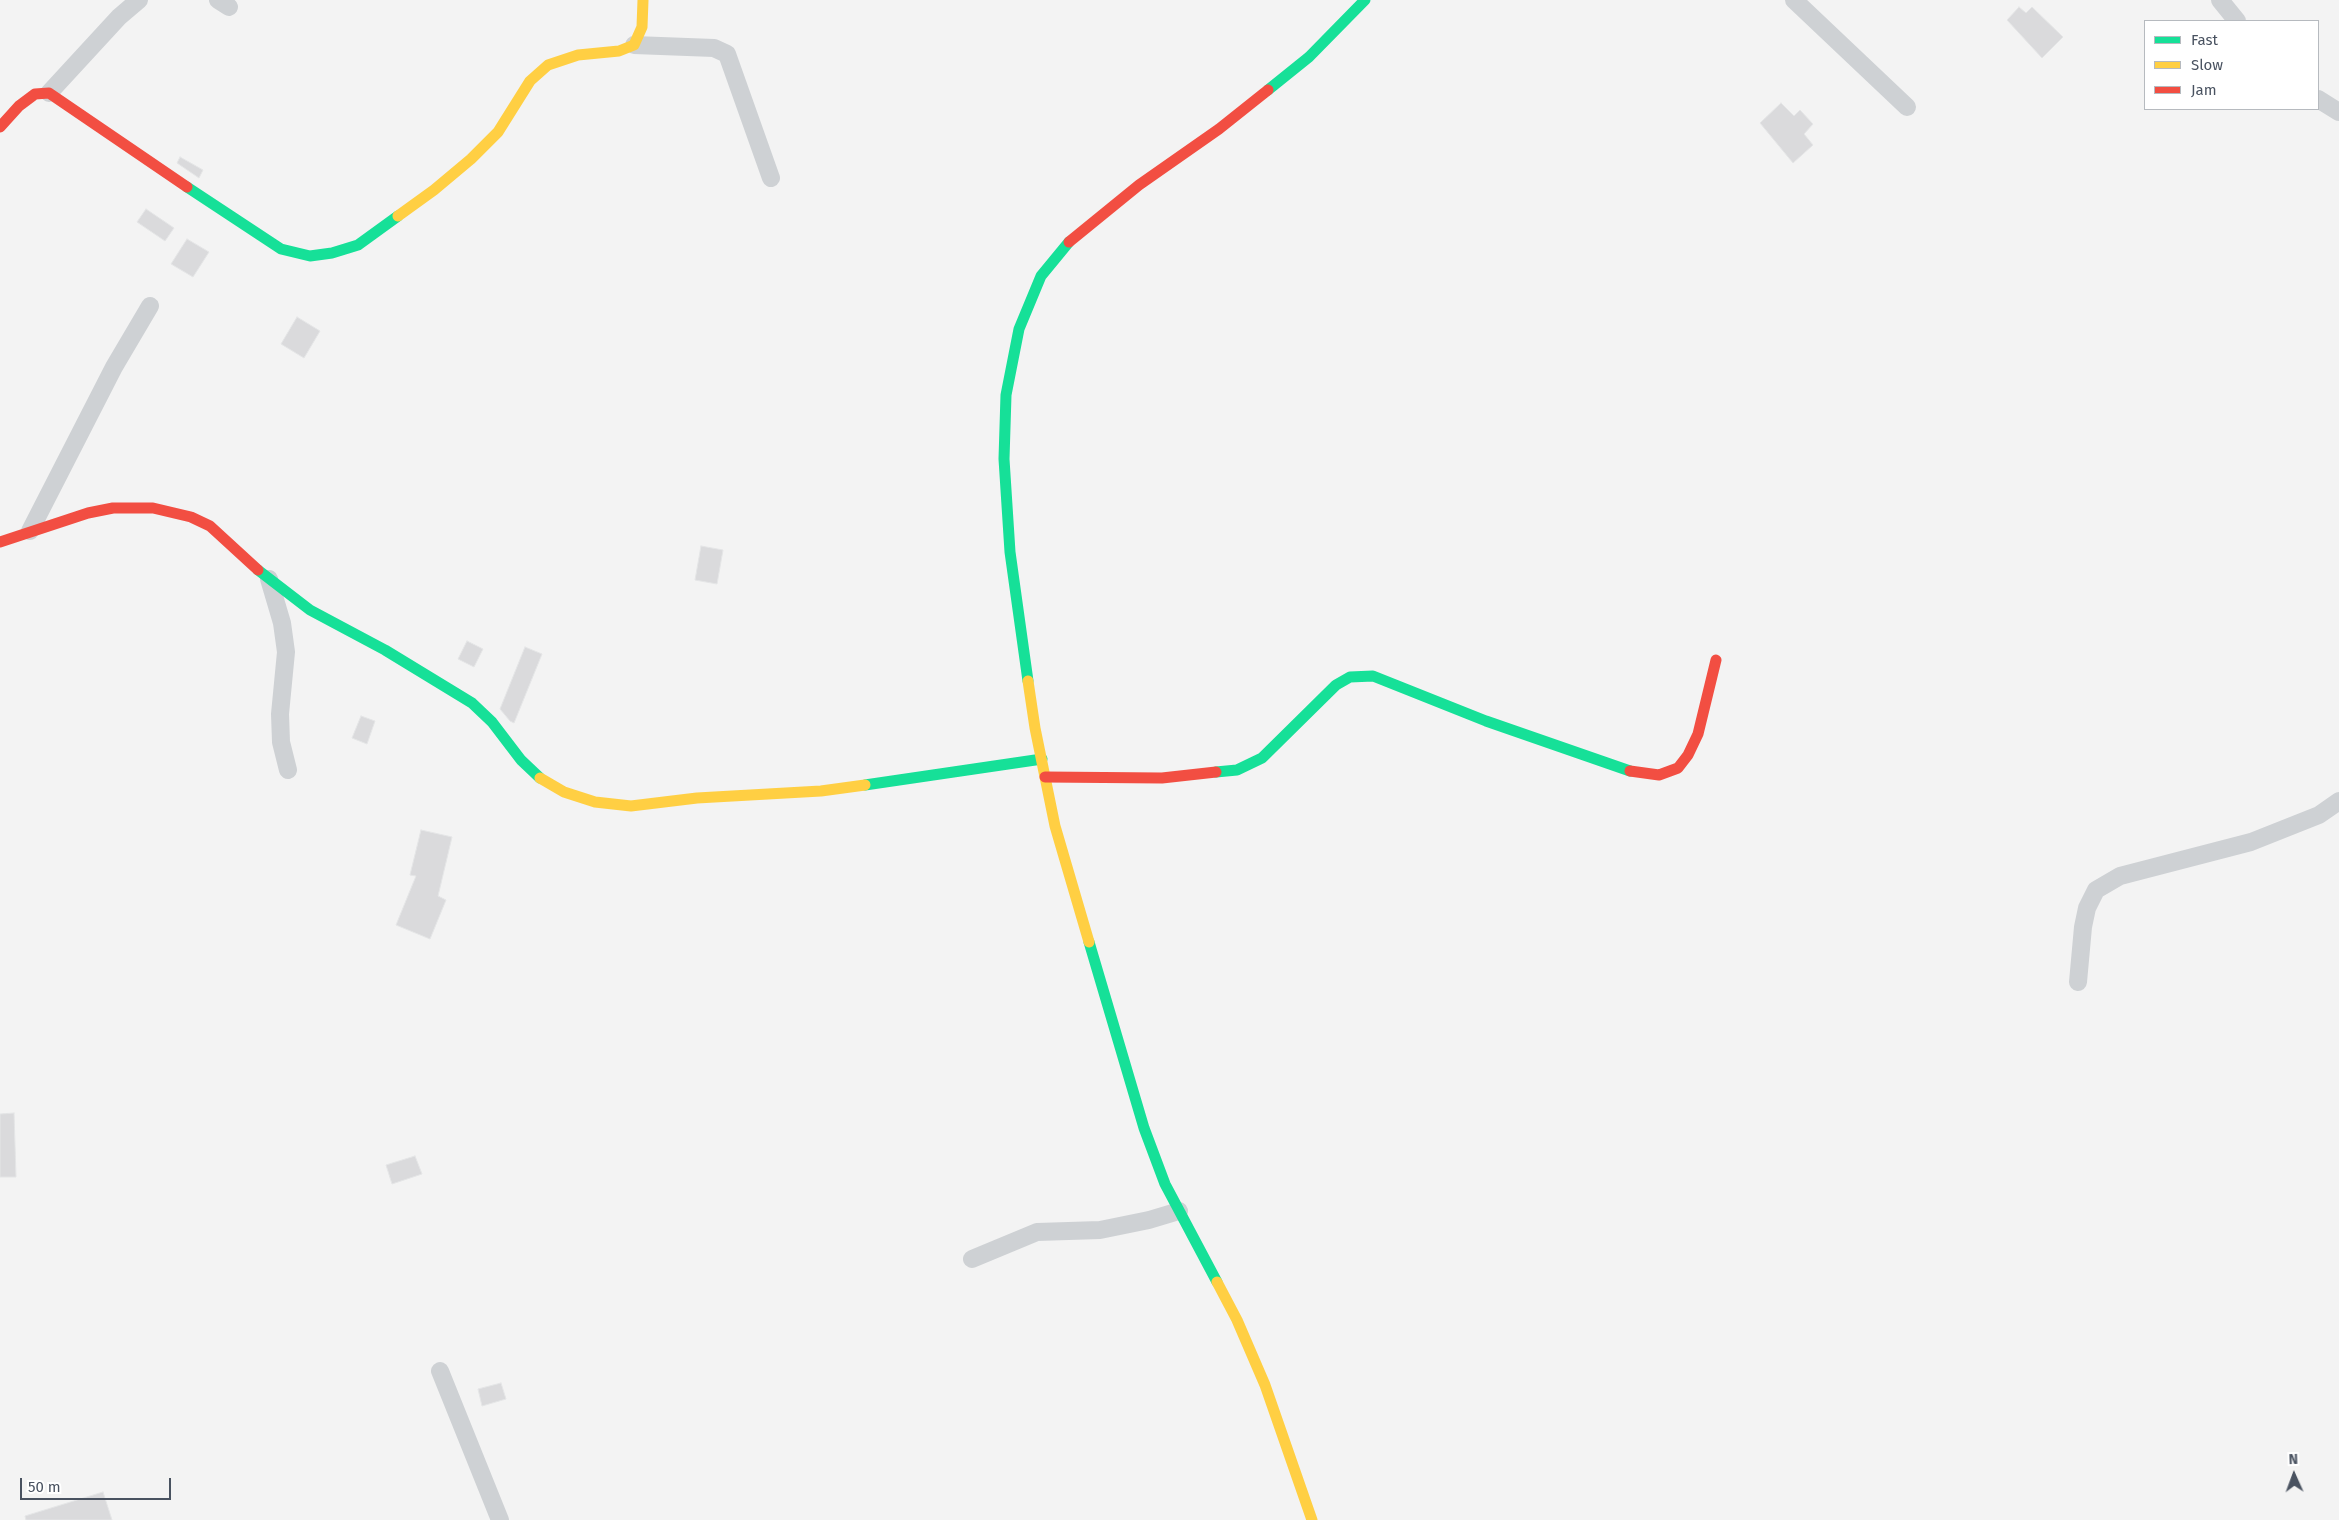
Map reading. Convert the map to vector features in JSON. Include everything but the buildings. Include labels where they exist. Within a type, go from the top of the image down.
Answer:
[{"type":"street","points":[[49,93],[132,3],[139,0]]},
{"type":"street","points":[[634,44],[642,27],[643,0]]},
{"type":"street","points":[[1312,1520],[1266,1384],[1237,1320],[1165,1184],[1144,1128],[1055,826],[1042,759],[1010,552],[1004,460],[1006,395],[1019,329],[1041,276],[1069,242],[1139,185],[1219,129],[1309,58],[1350,8],[1365,0]]},
{"type":"street","points":[[1794,0],[1907,107]]},
{"type":"street","points":[[2220,0],[2236,20]]},
{"type":"street","points":[[0,127],[19,106],[35,94],[49,93],[147,161],[281,249],[310,256],[332,253],[358,245],[434,190],[471,160],[498,132],[530,81],[548,65],[578,54],[619,51],[634,44],[714,48],[727,54],[771,178]]},
{"type":"street","points":[[2319,99],[2339,112]]},
{"type":"street","points":[[30,531],[114,367],[150,306]]},
{"type":"street","points":[[0,542],[88,513],[113,508],[153,508],[191,517],[210,526],[269,579],[310,610],[385,650],[472,703],[492,722],[521,760],[543,781],[564,792],[595,802],[632,806],[697,798],[821,791],[1042,759]]},
{"type":"street","points":[[269,579],[282,623],[286,652],[280,714],[281,742],[288,770]]},
{"type":"street","points":[[1045,777],[1162,778],[1237,770],[1262,758],[1336,685],[1350,677],[1373,676],[1504,728],[1631,771],[1659,775],[1678,768],[1688,755],[1698,734],[1716,660]]},
{"type":"street","points":[[2078,982],[2083,927],[2087,908],[2096,890],[2120,876],[2251,842],[2319,815],[2339,801]]},
{"type":"street","points":[[972,1259],[1037,1232],[1100,1230],[1148,1220],[1179,1211]]},
{"type":"street","points":[[440,1371],[500,1520]]},
{"type":"traffic: fast","points":[[1268,90],[1309,57],[1365,0]]},
{"type":"traffic: fast","points":[[187,187],[281,249],[310,256],[332,253],[358,245],[398,216]]},
{"type":"traffic: fast","points":[[1028,681],[1010,552],[1004,459],[1006,395],[1019,329],[1041,276],[1069,242]]},
{"type":"traffic: fast","points":[[258,570],[310,610],[385,650],[472,703],[492,722],[521,760],[540,778]]},
{"type":"traffic: fast","points":[[1216,772],[1237,770],[1262,758],[1336,685],[1350,677],[1373,676],[1486,721],[1630,771]]},
{"type":"traffic: fast","points":[[865,785],[1042,759]]},
{"type":"traffic: fast","points":[[1089,942],[1144,1128],[1165,1184],[1217,1282]]},
{"type":"traffic: slow","points":[[398,216],[434,190],[471,159],[498,132],[530,81],[548,65],[578,55],[619,51],[634,45],[642,27],[643,0]]},
{"type":"traffic: slow","points":[[1028,681],[1035,728],[1055,826],[1089,942]]},
{"type":"traffic: slow","points":[[540,778],[564,792],[595,802],[631,806],[697,798],[821,791],[865,785]]},
{"type":"traffic: slow","points":[[1217,1282],[1237,1320],[1265,1385],[1312,1520]]},
{"type":"traffic: jam","points":[[1069,242],[1139,185],[1219,129],[1268,90]]},
{"type":"traffic: jam","points":[[0,127],[19,106],[35,94],[49,93],[187,187]]},
{"type":"traffic: jam","points":[[0,542],[88,513],[113,508],[153,508],[191,517],[210,526],[258,570]]},
{"type":"traffic: jam","points":[[1630,771],[1659,775],[1678,768],[1688,755],[1698,734],[1716,660]]},
{"type":"traffic: jam","points":[[1045,777],[1162,778],[1216,772]]}]
